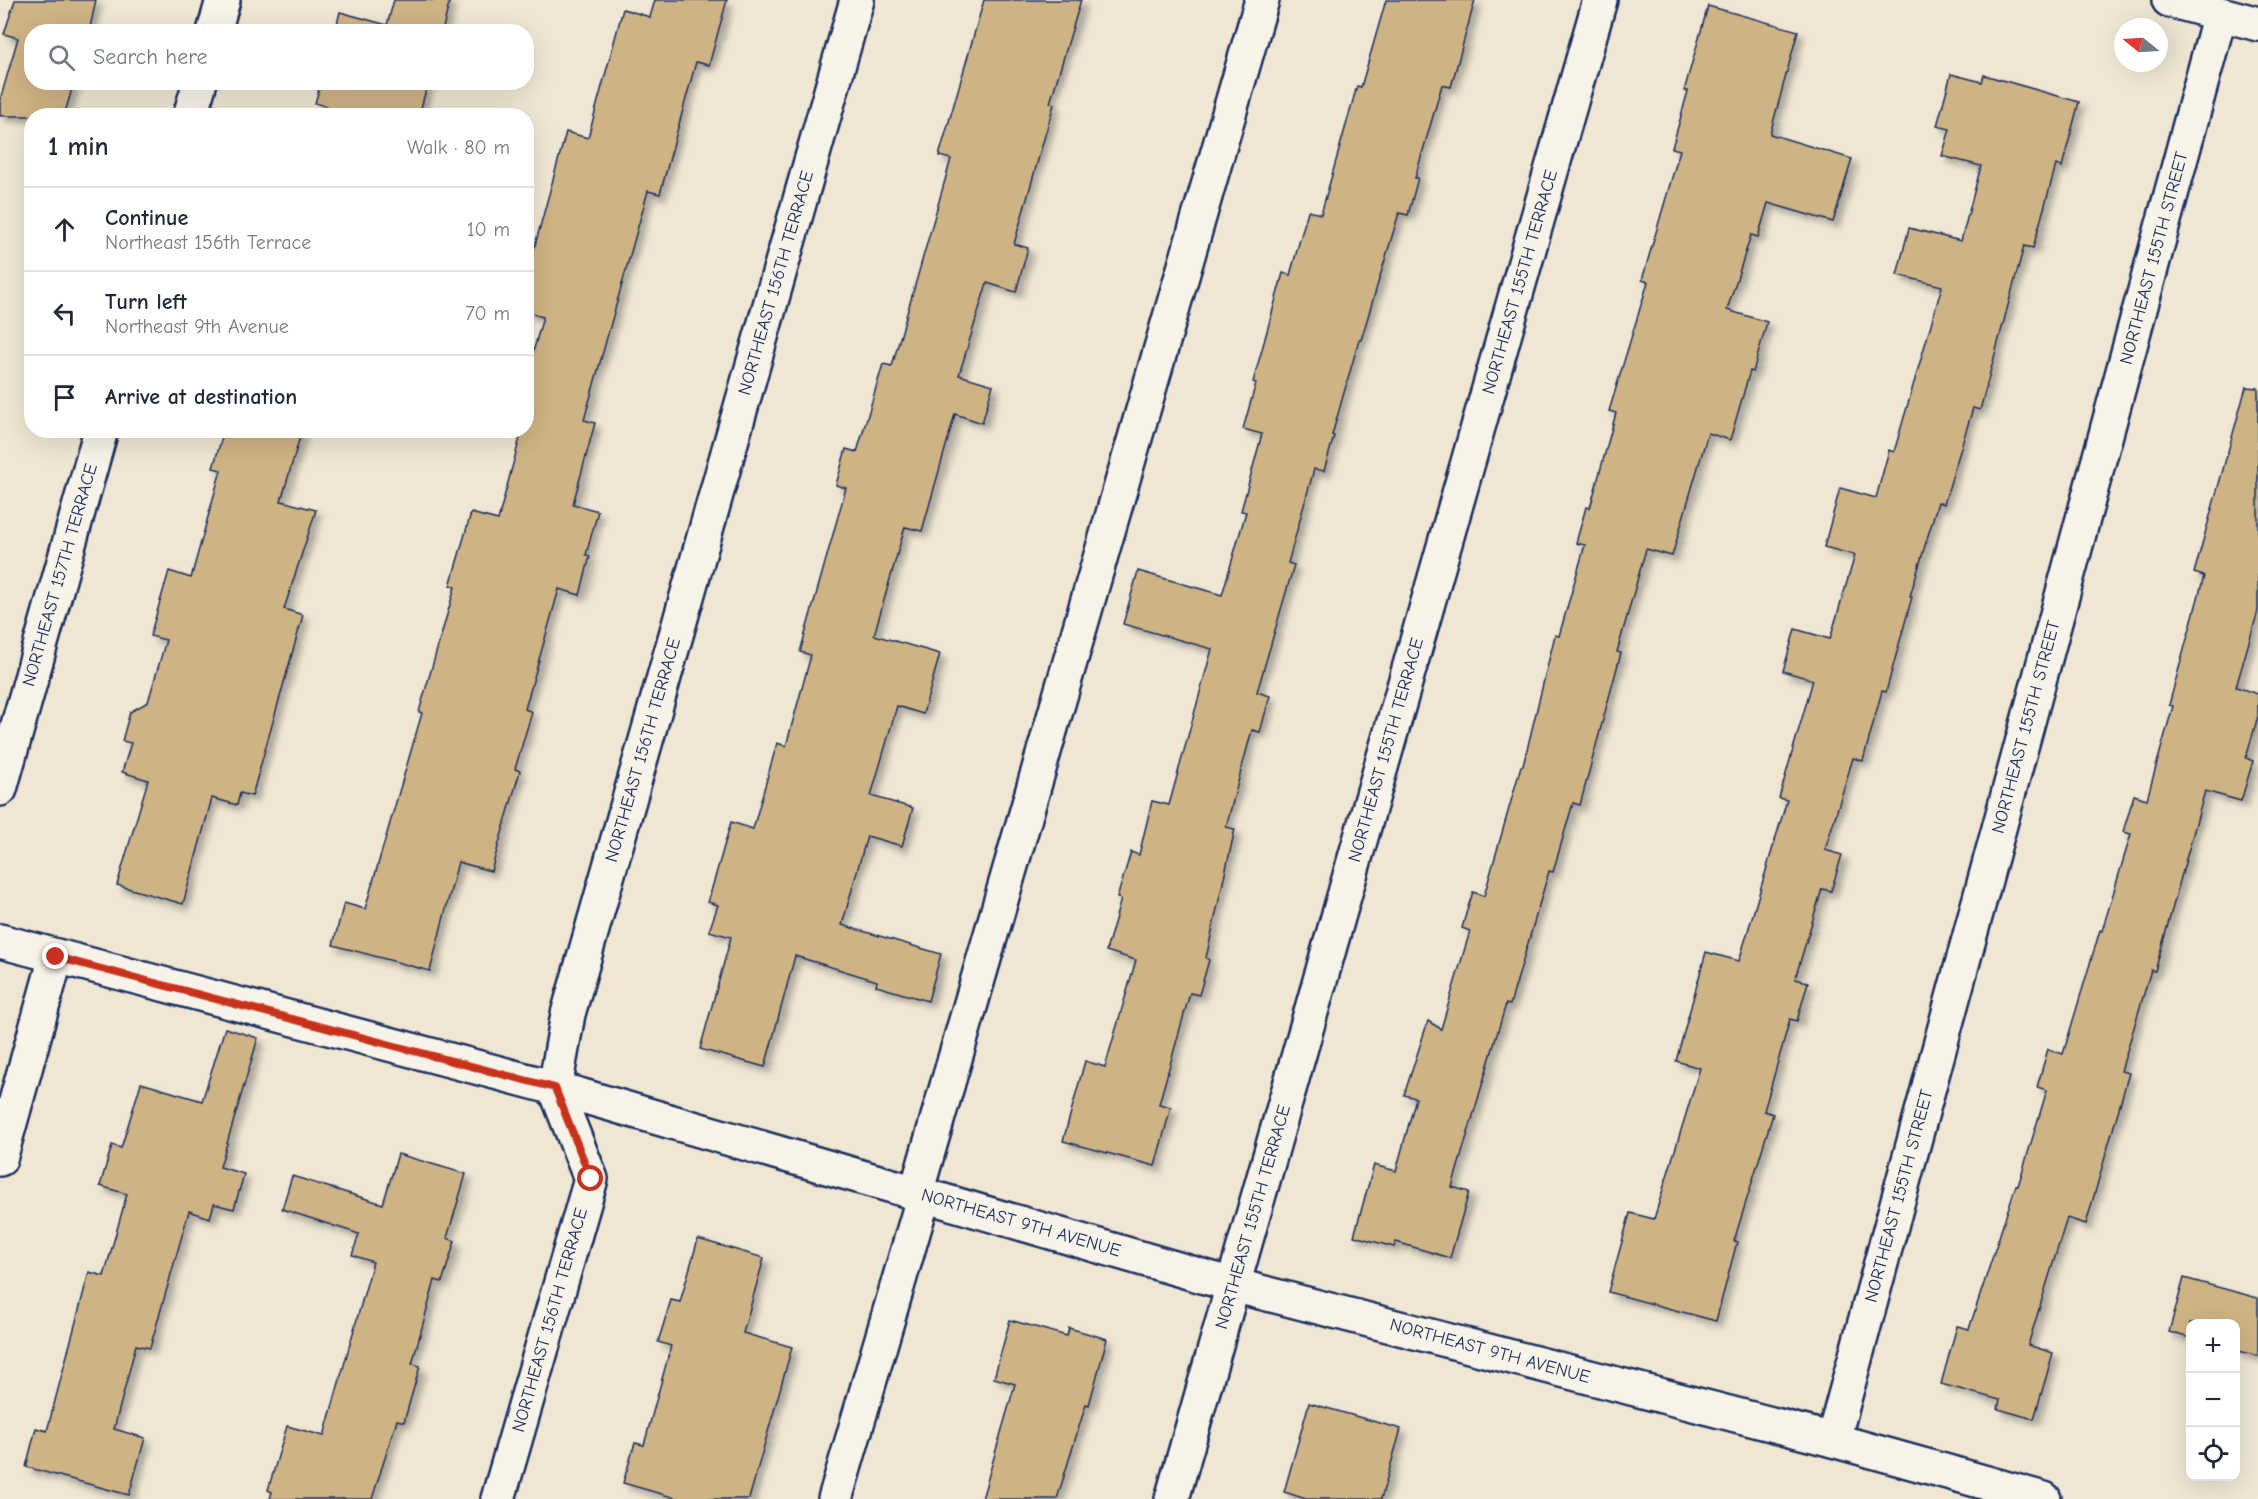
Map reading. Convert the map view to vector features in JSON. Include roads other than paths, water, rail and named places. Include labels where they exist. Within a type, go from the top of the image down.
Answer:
[{"type":"street","points":[[216,24],[223,0]]},
{"type":"street","name":"NORTHEAST 156TH TERRACE","points":[[498,1499],[591,1179],[555,1088],[571,1002],[857,0]]},
{"type":"street","points":[[835,1499],[920,1194],[1262,0]]},
{"type":"street","name":"NORTHEAST 155TH TERRACE","points":[[1172,1499],[1600,0]]},
{"type":"street","points":[[2169,0],[2258,24]]},
{"type":"street","name":"NORTHEAST 155TH STREET","points":[[1833,1440],[2220,14]]},
{"type":"street","points":[[192,108],[198,90]]},
{"type":"street","name":"NORTHEAST 157TH TERRACE","points":[[0,789],[99,438]]},
{"type":"street","name":"NORTHEAST 9TH AVENUE","points":[[0,941],[555,1088],[1233,1285],[1833,1440],[2044,1499]]},
{"type":"street","points":[[0,1159],[56,957]]}]
